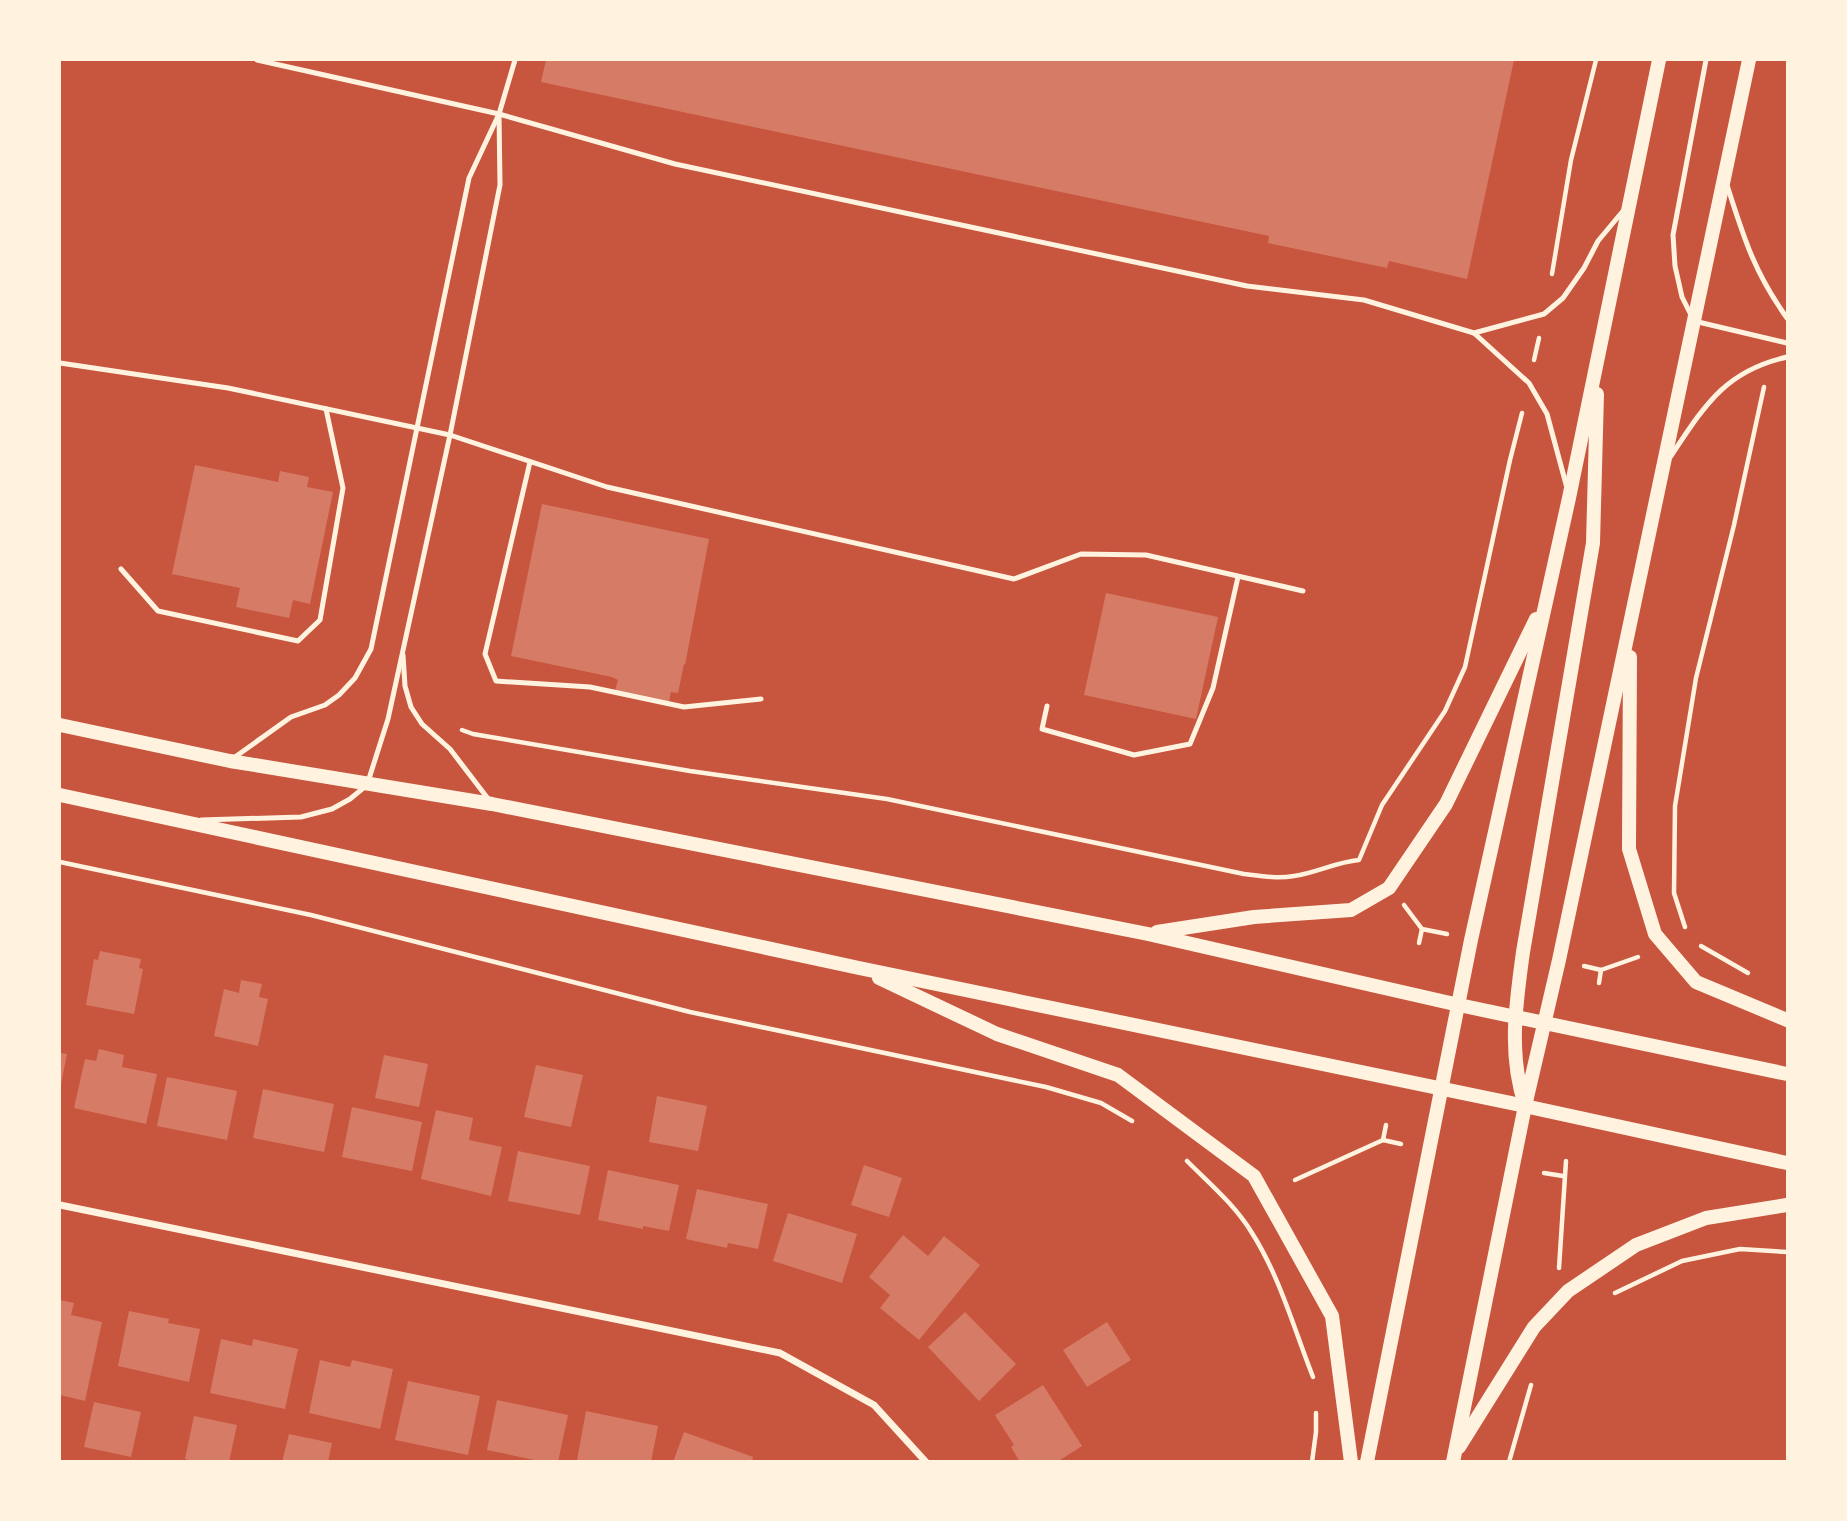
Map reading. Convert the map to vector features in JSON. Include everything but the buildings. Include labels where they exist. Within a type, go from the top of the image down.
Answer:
[{"type":"main road","points":[[1367,1461],[1471,940],[1569,498],[1660,60]]},
{"type":"main road","points":[[1454,1458],[1525,1106],[1562,947],[1749,60]]},
{"type":"main road","points":[[1525,1106],[1515,1061],[1514,1016],[1593,542],[1598,355]]},
{"type":"main road","points":[[1148,934],[1254,917],[1351,910],[1389,888],[1446,804],[1546,599]]},
{"type":"main road","points":[[1630,626],[1629,849],[1656,934],[1696,982],[1787,1020]]},
{"type":"main road","points":[[60,725],[230,761],[492,804],[1148,934],[1459,1005],[1787,1074]]},
{"type":"main road","points":[[60,795],[859,968],[1787,1163]]},
{"type":"main road","points":[[859,968],[997,1034],[1118,1075],[1254,1176],[1332,1316],[1351,1461]]},
{"type":"main road","points":[[1454,1458],[1534,1327],[1568,1291],[1636,1245],[1706,1218],[1787,1205]]},
{"type":"street","points":[[60,1205],[780,1353],[874,1405],[926,1461]]},
{"type":"lane","points":[[257,60],[499,114],[675,164],[1247,286],[1364,300],[1474,333],[1529,383],[1547,414],[1569,498]]},
{"type":"lane","points":[[230,761],[291,717],[325,705],[355,678],[371,649],[468,178],[499,114],[515,60]]},
{"type":"lane","points":[[1706,60],[1673,235],[1675,266],[1682,297],[1694,321],[1787,343]]},
{"type":"lane","points":[[177,820],[301,817],[332,809],[367,785],[388,719],[450,435],[500,185],[499,114]]},
{"type":"lane","points":[[1724,177],[1749,256],[1769,293],[1787,318]]},
{"type":"lane","points":[[1474,333],[1544,314],[1563,298],[1598,242],[1628,205]]},
{"type":"lane","points":[[1661,470],[1713,396],[1739,374],[1787,357]]},
{"type":"lane","points":[[60,363],[228,388],[450,435],[607,487],[1014,579],[1081,554],[1146,555],[1303,590]]},
{"type":"lane","points":[[121,569],[158,611],[298,640],[320,620],[343,488],[326,409]]},
{"type":"lane","points":[[530,462],[485,654],[496,681],[590,687],[684,707],[761,699]]},
{"type":"lane","points":[[1047,706],[1042,729],[1134,755],[1190,744],[1213,688],[1238,577]]},
{"type":"lane","points":[[403,648],[405,686],[411,707],[422,724],[450,749],[492,804]]},
{"type":"path","points":[[457,728],[473,734],[678,769],[887,799],[1244,874],[1279,878],[1359,860],[1382,805],[1445,711],[1465,667],[1544,314],[1571,160],[1597,60]]},
{"type":"path","points":[[1688,937],[1674,893],[1675,806],[1696,678],[1734,525],[1770,361]]},
{"type":"path","points":[[60,862],[286,909],[690,1012],[1046,1087],[1101,1103],[1142,1126]]},
{"type":"path","points":[[1402,903],[1422,929],[1447,934]]},
{"type":"path","points":[[1419,943],[1422,929]]},
{"type":"path","points":[[1697,943],[1753,976]]},
{"type":"path","points":[[1580,965],[1601,970],[1638,957]]},
{"type":"path","points":[[1599,983],[1601,970]]},
{"type":"path","points":[[1383,1140],[1386,1125]]},
{"type":"path","points":[[1295,1180],[1383,1140],[1401,1144]]},
{"type":"path","points":[[1178,1154],[1223,1196],[1253,1234],[1273,1274],[1315,1383]]},
{"type":"path","points":[[1558,1272],[1566,1161]]},
{"type":"path","points":[[1544,1173],[1563,1176]]},
{"type":"path","points":[[1612,1295],[1682,1261],[1740,1249],[1787,1252]]},
{"type":"path","points":[[1509,1461],[1526,1395],[1535,1375]]},
{"type":"path","points":[[1311,1461],[1316,1432],[1316,1407]]}]
